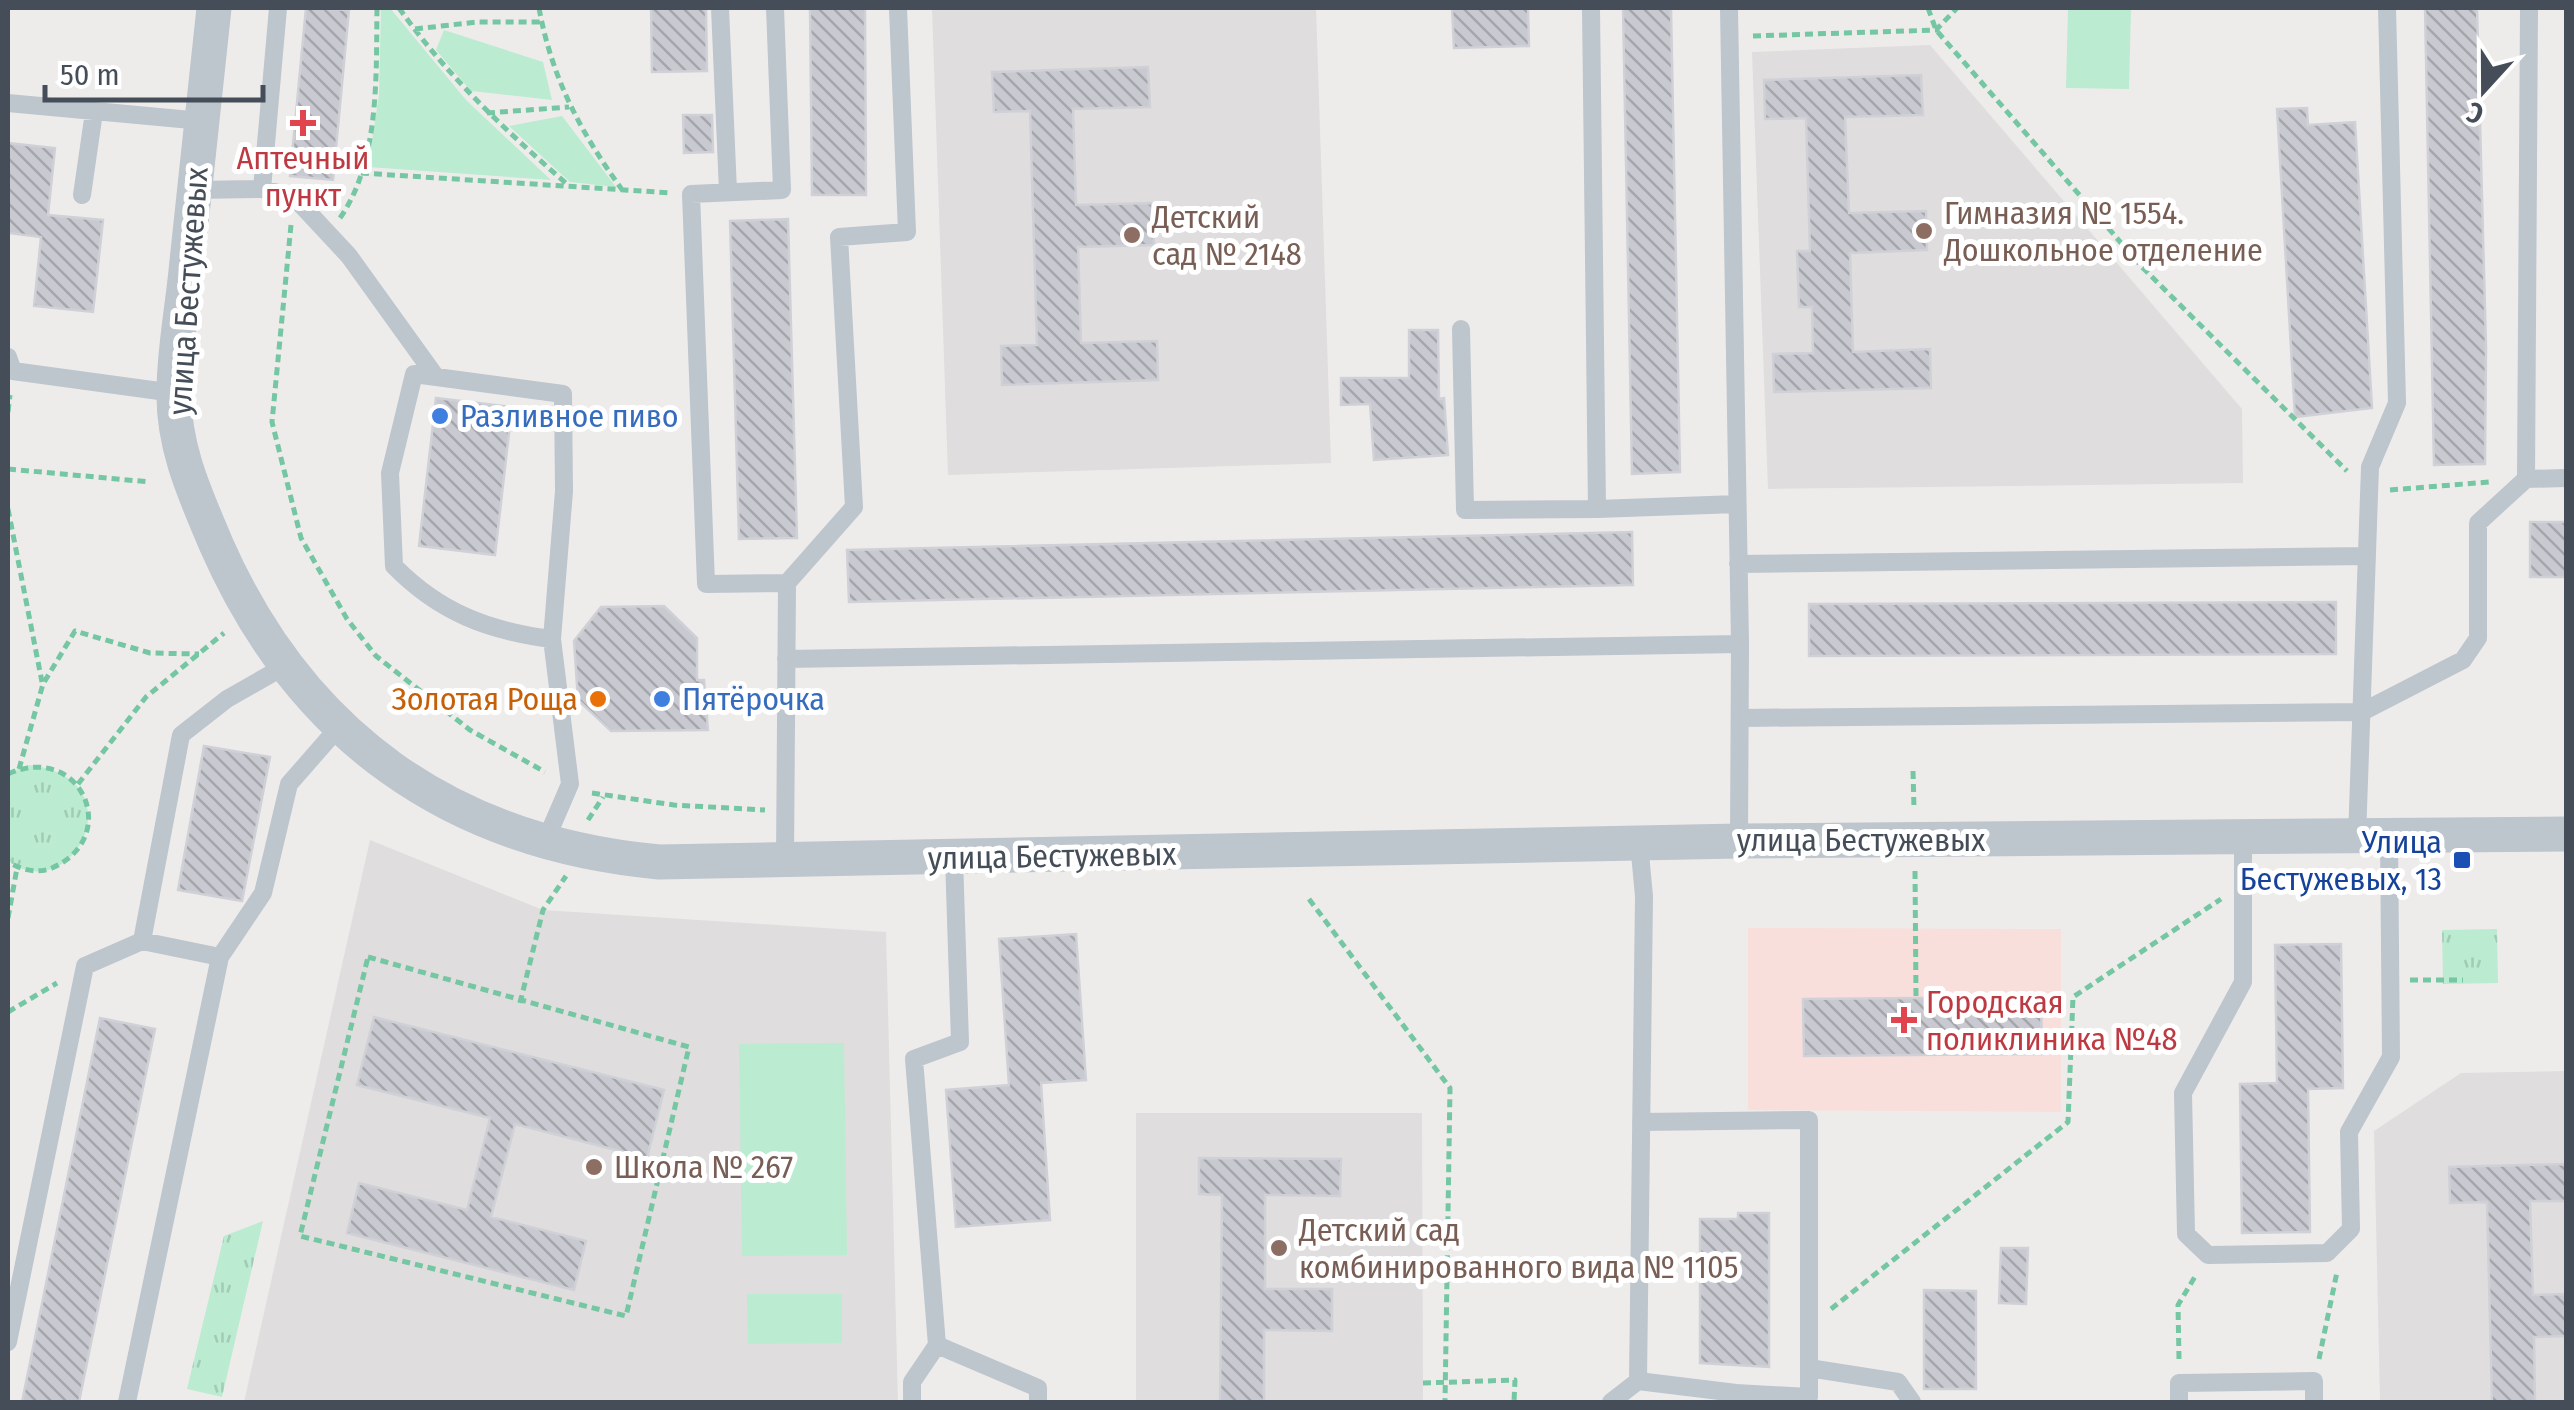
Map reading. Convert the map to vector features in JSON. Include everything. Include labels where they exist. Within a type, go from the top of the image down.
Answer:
[{"type":"street","name":"улица Бестужевых","points":[[214,8],[174,393],[181,460],[230,576],[285,666],[338,728],[454,808],[545,842],[574,852],[659,862],[1739,841],[2566,834]]},
{"type":"lane","points":[[262,189],[278,8]]},
{"type":"lane","points":[[720,8],[728,191]]},
{"type":"lane","points":[[775,8],[782,190],[691,194],[706,584],[787,583]]},
{"type":"lane","points":[[784,860],[787,583],[854,506],[838,237],[906,232],[898,8]]},
{"type":"lane","points":[[1591,8],[1597,509]]},
{"type":"lane","points":[[1730,8],[1740,644],[1739,841]]},
{"type":"lane","points":[[2243,838],[2243,982],[2184,1092],[2186,1234],[2208,1255],[2327,1253],[2351,1229],[2350,1132],[2391,1058],[2392,980],[2373,838],[2362,712],[2370,468],[2396,403],[2387,8]]},
{"type":"lane","points":[[2526,479],[2529,8]]},
{"type":"lane","points":[[8,103],[202,121]]},
{"type":"lane","points":[[82,195],[94,112]]},
{"type":"lane","points":[[194,190],[262,189],[294,197],[329,234],[436,377]]},
{"type":"lane","points":[[1461,329],[1465,510],[1737,504]]},
{"type":"lane","points":[[9,367],[174,393]]},
{"type":"lane","points":[[545,842],[570,784],[552,639],[564,490],[563,394],[414,374],[390,473],[394,566],[420,592],[448,611],[502,633],[552,639]]},
{"type":"lane","points":[[1740,718],[2362,712],[2462,660],[2478,638],[2478,523],[2526,479],[2566,478]]},
{"type":"lane","points":[[1738,564],[2367,556]]},
{"type":"lane","points":[[786,658],[1740,644]]},
{"type":"lane","points":[[142,941],[181,736],[227,699],[285,666]]},
{"type":"lane","points":[[128,1402],[220,957],[263,893],[289,784],[338,728]]},
{"type":"lane","points":[[1638,1381],[1644,896],[1639,843]]},
{"type":"lane","points":[[912,1402],[912,1382],[937,1345],[914,1059],[960,1042],[954,858]]},
{"type":"lane","points":[[8,1342],[85,966],[142,941],[220,957]]},
{"type":"lane","points":[[1610,1402],[1638,1381],[1736,1398],[1809,1397],[1809,1120],[1641,1122]]},
{"type":"lane","points":[[937,1345],[1038,1388],[1038,1402]]},
{"type":"lane","points":[[1809,1368],[1898,1382],[1912,1402]]},
{"type":"lane","points":[[2179,1402],[2179,1383],[2314,1381],[2314,1402]]},
{"type":"path","points":[[329,234],[351,204],[361,173],[374,105],[377,8]]},
{"type":"path","points":[[400,8],[485,113],[570,186]]},
{"type":"path","points":[[539,8],[569,107],[623,191]]},
{"type":"path","points":[[1928,8],[1936,30],[2142,266],[2369,491],[2526,479]]},
{"type":"path","points":[[1730,37],[1936,30],[1957,8]]},
{"type":"path","points":[[414,30],[478,22],[542,22]]},
{"type":"path","points":[[485,113],[569,107]]},
{"type":"path","points":[[361,173],[691,194]]},
{"type":"path","points":[[294,197],[272,422],[301,538],[348,618],[387,666],[470,730],[570,784],[602,797],[784,811]]},
{"type":"path","points":[[8,469],[150,482]]},
{"type":"path","points":[[8,509],[43,684]]},
{"type":"path","points":[[19,770],[43,684],[75,630],[150,653],[199,654]]},
{"type":"path","points":[[78,784],[146,698],[224,633]]},
{"type":"path","points":[[8,774],[28,765],[56,768],[78,784],[90,810],[86,837],[70,860],[45,871],[17,868],[8,861]]},
{"type":"path","points":[[1913,772],[1914,812]]},
{"type":"path","points":[[585,825],[602,797]]},
{"type":"path","points":[[8,918],[17,868]]},
{"type":"path","points":[[1915,872],[1916,998]]},
{"type":"path","points":[[520,1003],[543,910],[555,899],[568,873]]},
{"type":"path","points":[[1809,1326],[2068,1122],[2073,998],[2240,886]]},
{"type":"path","points":[[1308,898],[1450,1088],[1445,1402]]},
{"type":"path","points":[[368,957],[520,1003],[689,1047],[626,1316],[300,1236],[368,957]]},
{"type":"path","points":[[8,1012],[85,966]]},
{"type":"path","points":[[2392,980],[2463,980]]},
{"type":"path","points":[[2314,1381],[2337,1272],[2327,1253]]},
{"type":"path","points":[[2179,1383],[2178,1305],[2208,1255]]},
{"type":"path","points":[[1422,1383],[1515,1380],[1514,1402]]},
{"type":"shaded area","name":"Детский сад № 2148","points":[[932,8],[1316,8],[1331,463],[948,475]]},
{"type":"shaded area","name":"Гимназия № 1554. Дошкольное отделение","points":[[1930,45],[2242,409],[2243,483],[1768,489],[1752,52]]},
{"type":"shaded area","name":"Школа № 267","points":[[370,840],[543,910],[886,932],[898,1402],[244,1402]]},
{"type":"shaded area","name":"Городская поликлиника №48","points":[[1748,928],[2061,929],[2061,1112],[1748,1110]]},
{"type":"shaded area","points":[[2566,1071],[2566,1402],[2380,1402],[2374,1131],[2461,1073]]},
{"type":"shaded area","name":"Детский сад комбинированного вида № 1105","points":[[1136,1113],[1422,1113],[1423,1402],[1136,1402]]},
{"type":"green space","points":[[381,8],[390,8],[466,100],[551,180],[368,167],[379,95]]},
{"type":"green space","points":[[2068,8],[2131,8],[2129,89],[2066,88]]},
{"type":"green space","points":[[444,30],[543,62],[552,100],[471,91],[436,50]]},
{"type":"green space","points":[[562,116],[616,187],[570,182],[509,126]]},
{"type":"green space","points":[[28,765],[62,775],[81,792],[88,813],[84,836],[72,855],[54,868],[32,871],[8,861],[8,774]]},
{"type":"green space","points":[[2497,929],[2498,983],[2443,984],[2442,930]]},
{"type":"green space","points":[[844,1043],[847,1255],[742,1256],[739,1044]]},
{"type":"green space","points":[[263,1221],[222,1397],[187,1389],[224,1236]]},
{"type":"green space","points":[[747,1294],[842,1294],[842,1343],[748,1344]]},
{"type":"building","points":[[306,8],[349,10],[333,180],[290,176]]},
{"type":"building","points":[[651,8],[706,8],[707,71],[652,72]]},
{"type":"building","points":[[810,8],[865,8],[866,195],[812,195]]},
{"type":"building","points":[[1452,8],[1528,8],[1529,46],[1454,48]]},
{"type":"building","points":[[1623,8],[1671,8],[1680,472],[1632,474]]},
{"type":"building","points":[[2425,8],[2477,8],[2486,347],[2485,464],[2434,465]]},
{"type":"building","points":[[1148,67],[1150,107],[1073,109],[1076,205],[1152,203],[1154,245],[1078,247],[1081,343],[1157,341],[1158,380],[1002,385],[1001,346],[1037,345],[1030,111],[994,112],[992,72]]},
{"type":"building","points":[[1921,75],[1923,115],[1845,117],[1849,213],[1926,211],[1927,250],[1850,253],[1853,352],[1930,349],[1931,388],[1774,392],[1773,354],[1813,353],[1812,307],[1799,307],[1797,251],[1810,251],[1806,118],[1765,119],[1764,80]]},
{"type":"building","points":[[2307,108],[2308,125],[2355,122],[2372,408],[2295,417],[2277,109]]},
{"type":"building","points":[[683,115],[712,115],[713,152],[684,153]]},
{"type":"building","points":[[8,143],[55,148],[48,215],[103,220],[93,312],[34,306],[41,237],[8,233]]},
{"type":"building","points":[[788,219],[797,538],[739,539],[730,221]]},
{"type":"building","points":[[1409,330],[1438,330],[1439,399],[1444,398],[1448,455],[1374,460],[1370,404],[1341,405],[1341,378],[1409,378]]},
{"type":"building","points":[[436,398],[512,407],[495,555],[419,546]]},
{"type":"building","points":[[2530,522],[2566,522],[2566,577],[2530,577]]},
{"type":"building","points":[[1632,532],[1633,585],[849,602],[847,550]]},
{"type":"building","points":[[2336,602],[2336,654],[1809,656],[1809,604]]},
{"type":"building","points":[[664,606],[697,638],[697,680],[704,680],[708,730],[611,731],[578,700],[574,641],[601,607]]},
{"type":"building","points":[[204,746],[270,757],[242,901],[178,890]]},
{"type":"building","points":[[1076,934],[1086,1080],[1041,1083],[1050,1220],[956,1227],[946,1090],[1009,1085],[999,939]]},
{"type":"building","points":[[2341,944],[2343,1088],[2308,1089],[2310,1232],[2242,1233],[2240,1084],[2277,1083],[2275,945]]},
{"type":"building","points":[[2041,997],[2042,1054],[1804,1056],[1803,999]]},
{"type":"building","points":[[374,1017],[664,1090],[647,1158],[515,1124],[491,1217],[586,1241],[574,1290],[347,1233],[359,1183],[467,1210],[490,1118],[357,1085]]},
{"type":"building","points":[[100,1018],[155,1029],[79,1402],[22,1402]]},
{"type":"building","points":[[1199,1158],[1341,1159],[1340,1196],[1265,1195],[1265,1289],[1332,1289],[1332,1331],[1264,1330],[1264,1402],[1220,1402],[1222,1195],[1199,1194]]},
{"type":"building","points":[[2566,1164],[2566,1201],[2530,1201],[2533,1295],[2566,1294],[2566,1336],[2534,1337],[2535,1402],[2492,1402],[2487,1202],[2450,1203],[2449,1167]]},
{"type":"building","points":[[1738,1213],[1769,1213],[1769,1367],[1700,1363],[1700,1219],[1738,1219]]},
{"type":"building","points":[[2001,1248],[2028,1248],[2026,1304],[1999,1303]]},
{"type":"building","points":[[1924,1290],[1976,1291],[1976,1389],[1924,1389]]},
{"type":"place","name":"Аптечный пункт","points":[[303,123]]},
{"type":"place","name":"Гимназия № 1554. Дошкольное отделение","points":[[1924,231]]},
{"type":"place","name":"Детский сад № 2148","points":[[1132,235]]},
{"type":"place","name":"Разливное пиво","points":[[440,416]]},
{"type":"place","name":"Золотая Роща","points":[[598,699]]},
{"type":"place","name":"Пятёрочка","points":[[662,699]]},
{"type":"place","name":"Улица Бестужевых, 13","points":[[2462,860]]},
{"type":"place","name":"Городская поликлиника №48","points":[[1904,1020]]},
{"type":"place","name":"Школа № 267","points":[[594,1167]]},
{"type":"place","name":"Детский сад комбинированного вида № 1105","points":[[1279,1248]]}]
